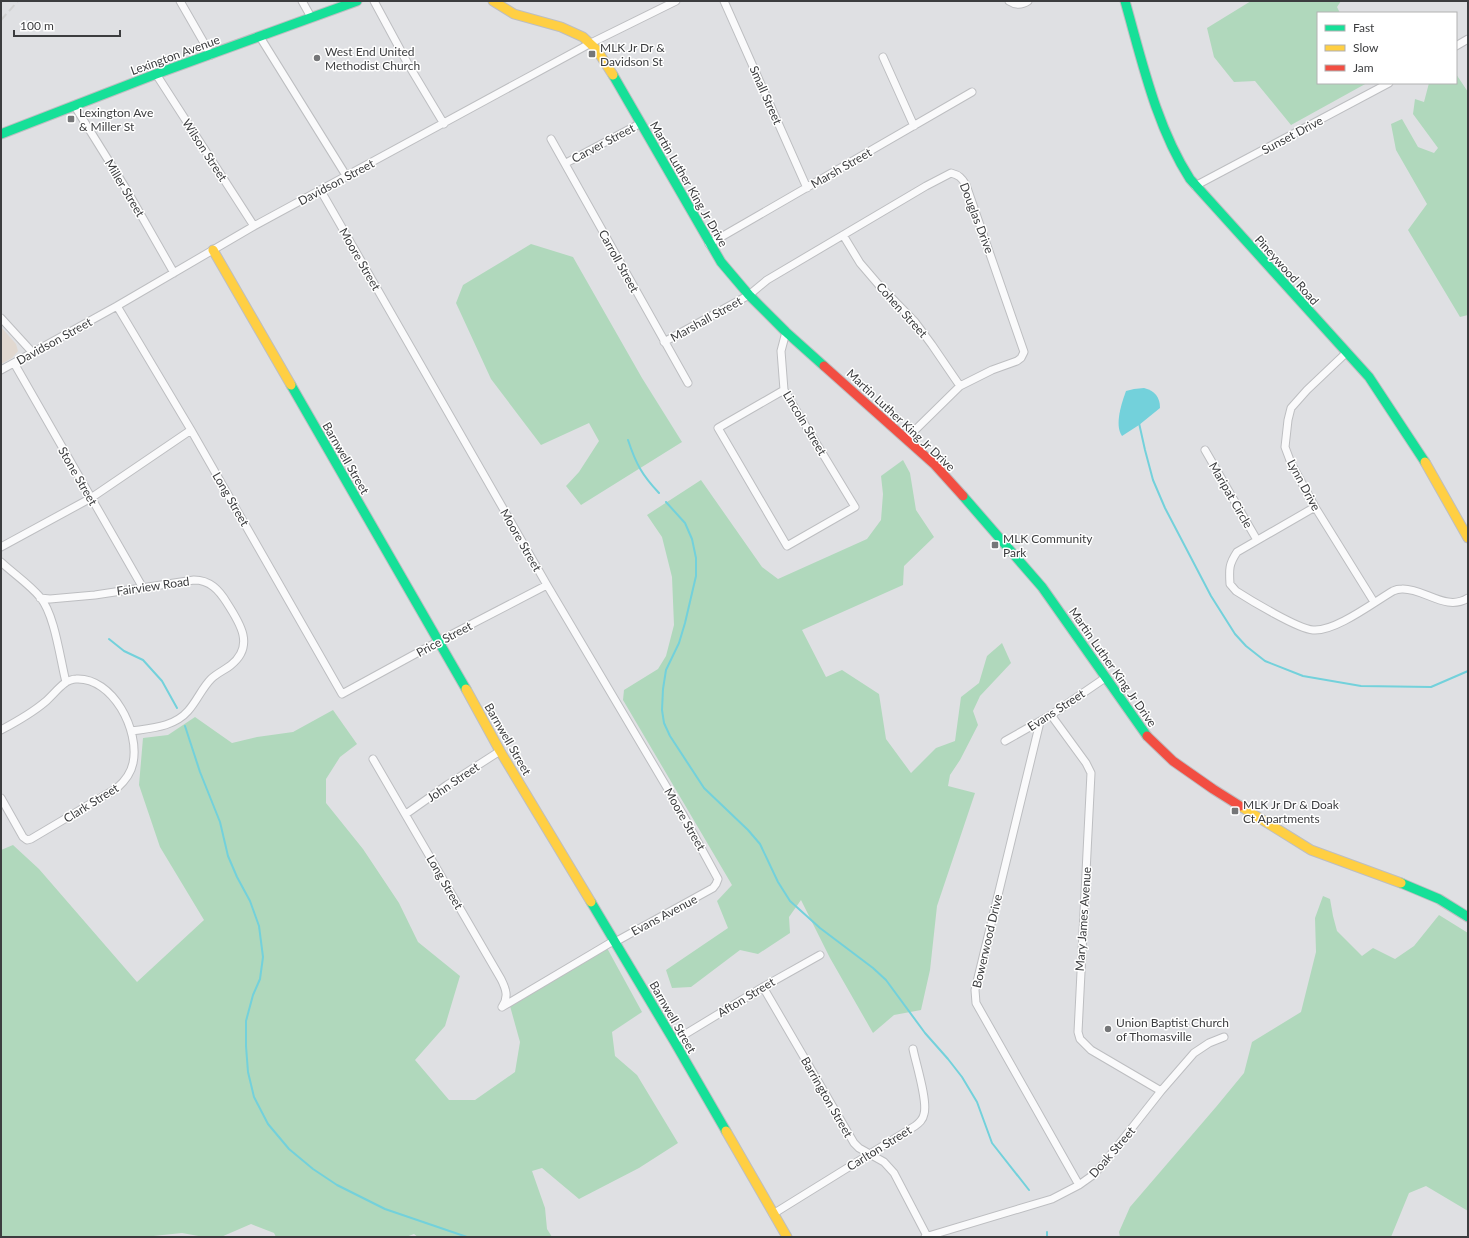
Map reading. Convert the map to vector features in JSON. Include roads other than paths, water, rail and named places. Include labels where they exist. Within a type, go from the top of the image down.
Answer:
[{"type":"street","points":[[180,1],[211,55]]},
{"type":"street","points":[[302,1],[311,17]]},
{"type":"street","name":"Lexington Avenue","points":[[1,134],[156,74],[357,1]]},
{"type":"street","points":[[374,1],[408,64],[444,124]]},
{"type":"street","name":"Martin Luther King Jr Drive","points":[[493,1],[503,10],[516,16],[550,24],[577,35],[591,43],[602,56],[709,244],[721,262],[749,295],[786,332],[907,438],[935,465],[999,536],[1042,587],[1144,733],[1173,761],[1213,789],[1312,850],[1410,886],[1439,899],[1468,917]]},
{"type":"street","name":"Davidson Street","points":[[1,370],[117,306],[254,226],[347,177],[591,43],[676,1]]},
{"type":"street","name":"Small Street","points":[[724,1],[807,188]]},
{"type":"street","points":[[1009,1],[1014,4],[1025,3],[1028,1]]},
{"type":"street","name":"Pineywood Road","points":[[1125,1],[1157,108],[1176,156],[1185,173],[1195,186],[1369,377],[1424,460],[1468,538]]},
{"type":"street","points":[[260,37],[347,177]]},
{"type":"street","points":[[1457,46],[1468,40]]},
{"type":"street","points":[[883,58],[914,126]]},
{"type":"street","name":"Wilson Street","points":[[156,74],[254,226]]},
{"type":"street","name":"Sunset Drive","points":[[1195,186],[1387,84]]},
{"type":"street","name":"Marsh Street","points":[[709,244],[972,92]]},
{"type":"street","name":"Miller Street","points":[[74,105],[125,187],[174,273]]},
{"type":"street","name":"Carver Street","points":[[566,163],[640,123]]},
{"type":"street","name":"Carroll Street","points":[[552,139],[688,383]]},
{"type":"street","name":"Douglas Drive","points":[[749,295],[767,280],[945,176],[951,173],[958,175],[963,179],[985,236],[1024,352],[1021,358],[1017,361],[992,370],[960,386],[907,438]]},
{"type":"street","name":"Moore Street","points":[[321,191],[546,585],[682,813],[718,879],[713,888]]},
{"type":"street","name":"Cohen Street","points":[[843,235],[864,268],[915,322],[960,386]]},
{"type":"street","name":"Barnwell Street","points":[[213,250],[439,641],[500,751],[674,1041],[787,1237]]},
{"type":"street","name":"Marshall Street","points":[[664,342],[749,295]]},
{"type":"street","name":"Long Street","points":[[117,306],[191,430],[342,694]]},
{"type":"street","points":[[1,318],[33,353]]},
{"type":"street","name":"Lincoln Street","points":[[784,390],[718,428],[787,546],[855,507],[784,390],[781,351],[786,332]]},
{"type":"street","name":"Lynn Drive","points":[[1346,353],[1298,399],[1292,408],[1288,420],[1285,447],[1291,463],[1316,507],[1374,602]]},
{"type":"street","name":"Stone Street","points":[[14,363],[143,588]]},
{"type":"street","points":[[1,547],[91,498],[191,430]]},
{"type":"street","name":"Maripat Circle","points":[[1205,450],[1257,540]]},
{"type":"street","points":[[1316,507],[1238,552],[1232,560],[1229,568],[1230,584],[1244,596],[1290,621],[1312,630],[1324,629],[1339,623],[1393,591],[1401,588],[1451,603],[1468,598]]},
{"type":"street","points":[[1,562],[40,598],[49,614],[66,682]]},
{"type":"street","name":"Fairview Road","points":[[40,598],[50,599],[95,595],[194,580],[201,580],[211,584],[221,593],[237,618],[244,636],[242,653],[238,659],[212,678],[189,711],[174,723],[132,730]]},
{"type":"street","name":"Price Street","points":[[342,694],[546,585]]},
{"type":"street","name":"Evans Street","points":[[1005,741],[1040,722],[1105,678]]},
{"type":"street","points":[[1,730],[44,703],[66,682],[75,679],[86,680],[99,685],[116,701],[132,730]]},
{"type":"street","name":"Mary James Avenue","points":[[1051,715],[1086,764],[1091,774],[1078,1032],[1080,1039],[1091,1050],[1161,1092]]},
{"type":"street","name":"Bowerwood Drive","points":[[1040,722],[975,990],[976,1003],[1079,1186]]},
{"type":"street","name":"Clark Street","points":[[1,798],[23,837],[27,840],[32,839],[117,788],[123,782],[133,764],[135,749],[132,730]]},
{"type":"street","name":"John Street","points":[[406,814],[447,785],[500,751]]},
{"type":"street","name":"Long Street","points":[[374,759],[505,987],[506,998],[502,1007]]},
{"type":"street","name":"Evans Avenue","points":[[502,1007],[610,943],[615,942],[713,888]]},
{"type":"street","name":"Afton Street","points":[[674,1041],[763,987],[820,955]]},
{"type":"street","name":"Barrington Street","points":[[763,987],[854,1143],[859,1148],[884,1162],[894,1173],[926,1237]]},
{"type":"street","name":"Doak Street","points":[[926,1237],[1052,1199],[1079,1186],[1093,1175],[1105,1162],[1194,1053],[1209,1043],[1224,1037]]},
{"type":"street","name":"Carlton Street","points":[[773,1214],[922,1120],[925,1113],[924,1098],[913,1049]]},
{"type":"water","points":[[1144,388],[1156,395],[1160,408],[1139,425],[1122,436],[1119,420],[1126,391]]},
{"type":"waterway","points":[[1139,423],[1153,480],[1165,508],[1211,596],[1235,634],[1246,646],[1265,661],[1303,676],[1361,686],[1431,687],[1468,671]]},
{"type":"waterway","points":[[628,440],[640,469],[659,493]]},
{"type":"waterway","points":[[666,502],[685,523],[692,539],[696,558],[696,576],[685,623],[679,643],[666,670],[663,689],[662,710],[664,723],[670,736],[704,788],[748,830],[760,844],[778,882],[790,901],[820,928],[873,968],[886,980],[925,1033],[962,1077],[977,1102],[992,1143],[1029,1190]]},
{"type":"waterway","points":[[109,639],[124,651],[143,660],[162,681],[177,708]]},
{"type":"waterway","points":[[185,726],[200,772],[220,822],[228,856],[250,901],[259,926],[263,957],[260,979],[253,995],[246,1021],[246,1046],[248,1072],[254,1097],[268,1124],[289,1149],[313,1169],[337,1185],[385,1209],[467,1237]]},
{"type":"waterway","points":[[1047,1232],[1047,1237]]},
{"type":"railway","points":[[1,20],[18,1]]},
{"type":"place","name":"MLK Jr Dr & Davidson St","points":[[592,54]]},
{"type":"place","name":"West End United Methodist Church","points":[[317,58]]},
{"type":"place","name":"Lexington Ave & Miller St","points":[[71,119]]},
{"type":"place","name":"MLK Community Park","points":[[995,545]]},
{"type":"place","name":"MLK Jr Dr & Doak Ct Apartments","points":[[1235,811]]},
{"type":"place","name":"Union Baptist Church of Thomasville","points":[[1108,1029]]}]
